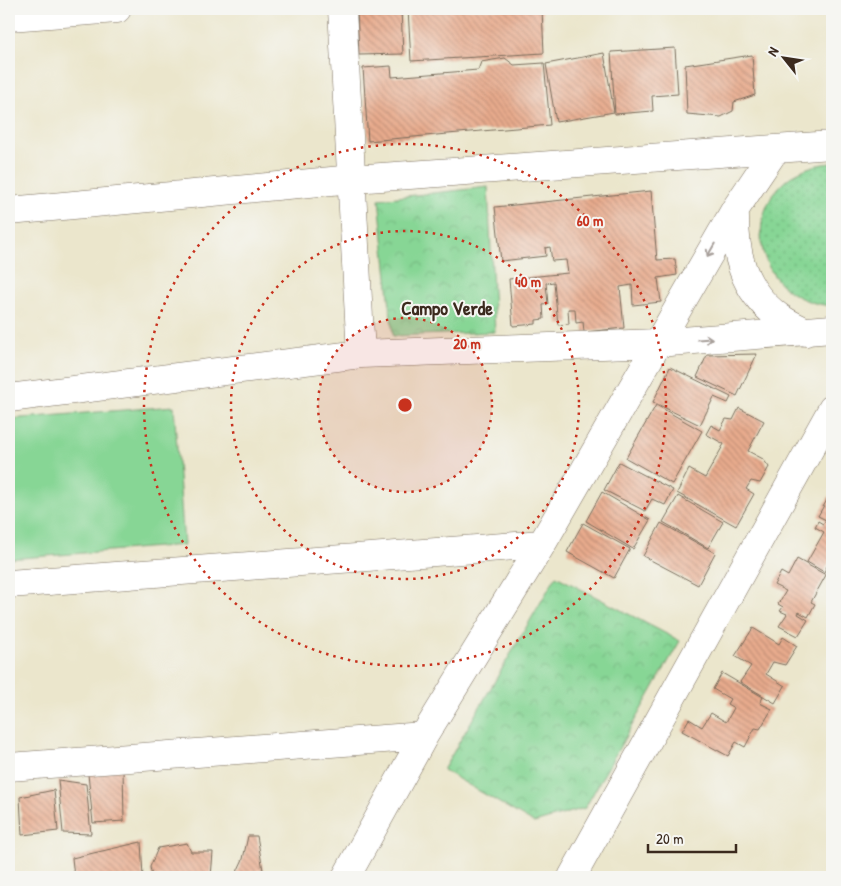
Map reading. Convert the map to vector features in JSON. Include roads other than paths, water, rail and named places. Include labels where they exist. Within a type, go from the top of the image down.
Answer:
[{"type":"street","points":[[9,17],[117,9]]},
{"type":"street","points":[[342,9],[353,179],[361,354]]},
{"type":"street","points":[[9,211],[353,179],[832,145]]},
{"type":"street","points":[[346,877],[424,736],[542,544],[736,208],[775,150]]},
{"type":"street","points":[[736,208],[734,239],[742,269],[757,296],[779,317],[819,330]]},
{"type":"street","points":[[9,398],[361,354],[657,343],[819,330]]},
{"type":"street","points":[[572,877],[832,409]]},
{"type":"street","points":[[9,584],[542,544]]},
{"type":"street","points":[[9,767],[424,736]]},
{"type":"district","name":"Campo Verde","points":[[447,308]]}]
